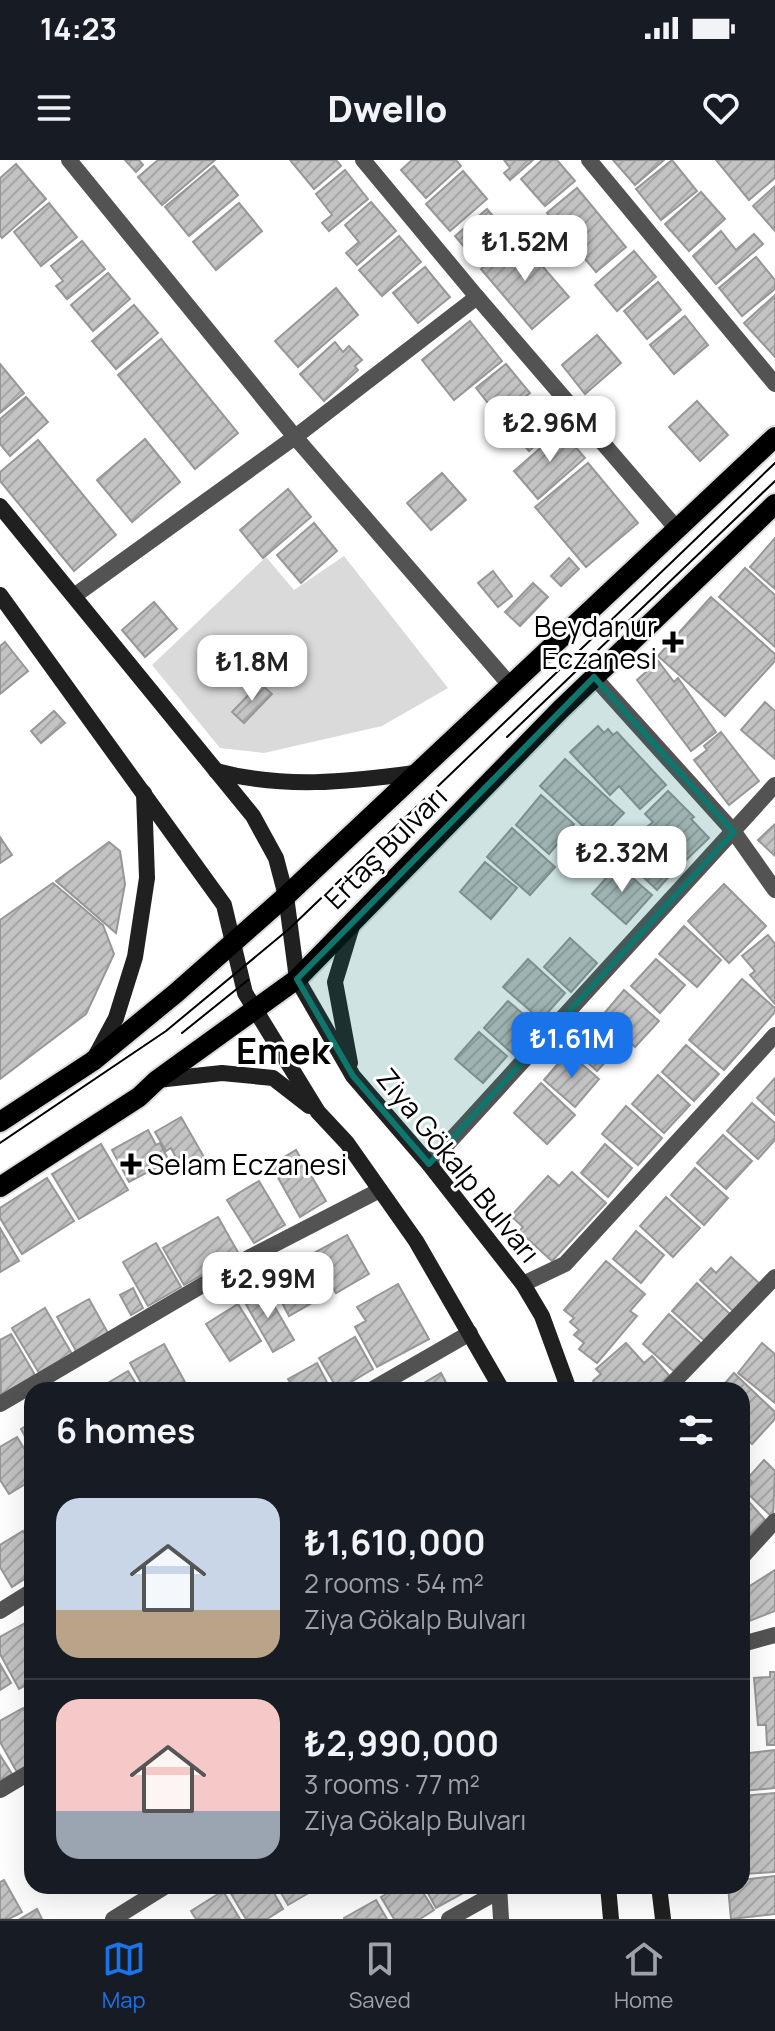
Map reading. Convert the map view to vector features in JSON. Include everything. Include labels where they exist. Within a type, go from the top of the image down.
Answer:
[{"type":"main road","name":"Ertaş Bulvarı","points":[[1,1119],[93,1061],[176,993],[286,896],[775,437]]},
{"type":"main road","name":"Ertaş Bulvarı","points":[[0,1187],[139,1097],[157,1080],[297,979],[355,916],[594,677],[775,504]]},
{"type":"main road","points":[[0,506],[253,816],[276,858],[286,896],[297,979]]},
{"type":"main road","points":[[0,595],[224,905],[235,940],[245,993],[318,1112]]},
{"type":"main road","points":[[216,771],[251,780],[287,783],[349,782],[415,773]]},
{"type":"main road","points":[[93,1061],[116,1018],[135,957],[147,878],[144,792]]},
{"type":"main road","points":[[353,1076],[335,982],[355,916]]},
{"type":"main road","name":"Ziya Gökalp Bulvarı","points":[[297,979],[353,1076],[429,1164],[523,1284],[542,1316],[566,1382]]},
{"type":"main road","points":[[157,1080],[222,1073],[273,1078],[318,1112],[347,1143],[416,1241],[498,1382]]},
{"type":"main road","points":[[609,1894],[611,1919]]},
{"type":"main road","points":[[660,1894],[663,1919]]},
{"type":"street","points":[[69,160],[295,437],[510,685]]},
{"type":"street","points":[[363,160],[677,529]]},
{"type":"street","points":[[589,160],[775,384]]},
{"type":"street","points":[[74,596],[295,437],[477,297]]},
{"type":"street","points":[[594,677],[734,832],[775,890]]},
{"type":"street","points":[[429,1164],[775,785]]},
{"type":"street","points":[[523,1284],[565,1264],[775,1035]]},
{"type":"street","points":[[37,1382],[252,1256],[380,1190]]},
{"type":"street","points":[[674,1382],[775,1277]]},
{"type":"street","points":[[385,1382],[470,1333]]},
{"type":"street","points":[[0,1404],[24,1390]]},
{"type":"street","points":[[750,1548],[775,1521]]},
{"type":"street","points":[[0,1611],[24,1596]]},
{"type":"street","points":[[750,1642],[775,1635]]},
{"type":"street","points":[[0,1790],[24,1776]]},
{"type":"street","points":[[113,1919],[153,1894]]},
{"type":"street","points":[[449,1919],[489,1894]]},
{"type":"street","points":[[499,1894],[501,1919]]},
{"type":"highlighted area","points":[[594,677],[734,832],[429,1164],[353,1076],[297,979]]},
{"type":"shaded area","points":[[344,556],[448,688],[382,726],[264,753],[220,748],[152,665],[266,557],[294,590]]},
{"type":"building","points":[[125,160],[139,160],[143,165],[136,172]]},
{"type":"building","points":[[158,160],[215,160],[162,205],[138,177]]},
{"type":"building","points":[[290,160],[336,160],[341,166],[314,189]]},
{"type":"building","points":[[412,160],[456,160],[461,166],[426,198],[401,170]]},
{"type":"building","points":[[504,160],[533,160],[510,180],[504,173],[510,168]]},
{"type":"building","points":[[542,160],[557,160],[575,181],[545,206],[521,179]]},
{"type":"building","points":[[613,160],[664,160],[635,185]]},
{"type":"building","points":[[672,160],[697,191],[661,220],[636,189]]},
{"type":"building","points":[[716,160],[775,160],[775,178],[749,200]]},
{"type":"building","points":[[16,164],[46,199],[2,238],[0,178]]},
{"type":"building","points":[[214,166],[238,195],[189,236],[165,207]]},
{"type":"building","points":[[345,170],[368,199],[329,231],[322,223],[332,215],[316,194]]},
{"type":"building","points":[[463,171],[487,199],[450,231],[426,204]]},
{"type":"building","points":[[775,186],[775,231],[753,206]]},
{"type":"building","points":[[577,188],[626,247],[596,272],[547,213]]},
{"type":"building","points":[[701,192],[725,219],[689,251],[665,224]]},
{"type":"building","points":[[371,202],[396,231],[357,265],[346,253],[359,242],[345,225]]},
{"type":"building","points":[[49,203],[77,237],[41,266],[14,232]]},
{"type":"building","points":[[239,203],[262,231],[216,270],[193,242]]},
{"type":"building","points":[[487,209],[509,235],[478,263],[455,236]]},
{"type":"building","points":[[721,231],[736,250],[754,234],[763,244],[716,284],[693,256]]},
{"type":"building","points":[[399,236],[421,262],[382,296],[359,270]]},
{"type":"building","points":[[518,238],[569,297],[532,329],[481,269]]},
{"type":"building","points":[[82,241],[105,269],[67,299],[56,286],[63,281],[51,266]]},
{"type":"building","points":[[634,251],[656,277],[617,311],[595,285]]},
{"type":"building","points":[[756,257],[775,280],[775,289],[742,316],[719,288]]},
{"type":"building","points":[[425,267],[450,297],[418,323],[393,293]]},
{"type":"building","points":[[108,273],[130,299],[93,331],[71,305]]},
{"type":"building","points":[[658,282],[681,310],[647,339],[624,311]]},
{"type":"building","points":[[336,288],[358,315],[298,367],[275,341]]},
{"type":"building","points":[[775,295],[775,357],[744,323]]},
{"type":"building","points":[[134,305],[158,333],[116,369],[92,341]]},
{"type":"building","points":[[685,316],[708,345],[674,374],[650,345]]},
{"type":"building","points":[[470,321],[502,361],[454,400],[422,360]]},
{"type":"building","points":[[597,335],[621,363],[585,394],[562,365]]},
{"type":"building","points":[[161,339],[238,433],[195,469],[118,375]]},
{"type":"building","points":[[335,342],[343,352],[349,346],[362,360],[355,366],[358,370],[324,401],[300,374]]},
{"type":"building","points":[[0,364],[24,393],[0,413]]},
{"type":"building","points":[[506,364],[530,393],[499,417],[476,388]]},
{"type":"building","points":[[26,397],[48,422],[10,456],[0,444],[0,419]]},
{"type":"building","points":[[533,398],[557,426],[529,451],[505,423]]},
{"type":"building","points":[[697,401],[728,435],[700,461],[669,427]]},
{"type":"building","points":[[561,430],[585,458],[538,499],[514,471]]},
{"type":"building","points":[[145,439],[180,482],[132,522],[97,480]]},
{"type":"building","points":[[38,440],[116,535],[74,571],[0,481],[0,472]]},
{"type":"building","points":[[588,463],[638,523],[586,567],[535,507]]},
{"type":"building","points":[[442,473],[466,500],[431,530],[407,503]]},
{"type":"building","points":[[288,489],[311,517],[263,558],[240,530]]},
{"type":"building","points":[[314,523],[337,551],[301,583],[277,555]]},
{"type":"building","points":[[775,538],[775,589],[750,567]]},
{"type":"building","points":[[569,558],[579,569],[561,586],[551,576]]},
{"type":"building","points":[[745,568],[775,595],[775,647],[719,597]]},
{"type":"building","points":[[493,571],[512,596],[498,607],[478,583]]},
{"type":"building","points":[[533,583],[548,597],[520,626],[505,612]]},
{"type":"building","points":[[711,597],[775,654],[775,661],[725,716],[658,656]]},
{"type":"building","points":[[154,602],[177,629],[145,657],[122,630]]},
{"type":"building","points":[[5,642],[28,671],[0,694],[0,646]]},
{"type":"building","points":[[656,658],[674,682],[678,678],[716,732],[691,751],[637,680],[646,672],[643,668]]},
{"type":"building","points":[[260,683],[272,694],[244,723],[232,712]]},
{"type":"building","points":[[765,702],[775,711],[775,759],[741,730]]},
{"type":"building","points":[[54,711],[65,723],[41,743],[31,731]]},
{"type":"building","points":[[598,726],[604,733],[608,729],[613,735],[617,732],[666,785],[640,809],[619,786],[610,795],[570,752]]},
{"type":"building","points":[[721,732],[759,781],[729,805],[694,760],[707,750],[704,746]]},
{"type":"building","points":[[565,759],[624,813],[598,840],[540,786]]},
{"type":"building","points":[[668,791],[694,817],[691,819],[709,838],[683,863],[648,826],[653,822],[645,814]]},
{"type":"building","points":[[541,795],[574,824],[549,854],[516,825]]},
{"type":"building","points":[[775,824],[775,856],[758,840]]},
{"type":"building","points":[[512,828],[555,867],[530,895],[487,857]]},
{"type":"building","points":[[644,831],[680,864],[657,890],[621,856]]},
{"type":"building","points":[[0,837],[12,855],[0,863]]},
{"type":"building","points":[[109,842],[120,851],[125,884],[116,933],[56,881]]},
{"type":"building","points":[[485,862],[517,888],[491,919],[460,892]]},
{"type":"building","points":[[618,865],[652,895],[626,924],[592,894]]},
{"type":"building","points":[[53,883],[103,925],[114,954],[86,1014],[0,1079],[0,920]]},
{"type":"building","points":[[724,884],[766,926],[729,963],[688,921]]},
{"type":"building","points":[[684,926],[721,960],[697,987],[659,954]]},
{"type":"building","points":[[768,935],[775,944],[775,1004],[750,975],[755,971],[742,956]]},
{"type":"building","points":[[570,938],[597,963],[571,992],[544,967]]},
{"type":"building","points":[[528,959],[565,993],[541,1020],[503,987]]},
{"type":"building","points":[[656,959],[685,985],[660,1013],[631,986]]},
{"type":"building","points":[[742,979],[775,1008],[775,1012],[724,1070],[689,1040]]},
{"type":"building","points":[[624,990],[659,1021],[635,1047],[602,1016]]},
{"type":"building","points":[[508,1001],[537,1026],[513,1054],[484,1028]]},
{"type":"building","points":[[598,1022],[622,1044],[597,1071],[573,1049]]},
{"type":"building","points":[[479,1032],[507,1056],[483,1083],[455,1059]]},
{"type":"building","points":[[686,1045],[719,1074],[694,1101],[662,1072]]},
{"type":"building","points":[[568,1052],[599,1079],[575,1107],[544,1080]]},
{"type":"building","points":[[658,1075],[690,1105],[664,1133],[632,1104]]},
{"type":"building","points":[[775,1078],[775,1115],[757,1098]]},
{"type":"building","points":[[541,1083],[575,1115],[547,1144],[514,1113]]},
{"type":"building","points":[[752,1103],[775,1123],[775,1140],[758,1159],[727,1131]]},
{"type":"building","points":[[626,1106],[662,1138],[638,1165],[602,1134]]},
{"type":"building","points":[[181,1117],[204,1157],[182,1169],[171,1148],[166,1151],[155,1132]]},
{"type":"building","points":[[148,1130],[156,1145],[160,1143],[169,1161],[129,1182],[112,1150]]},
{"type":"building","points":[[723,1135],[752,1161],[726,1189],[697,1163]]},
{"type":"building","points":[[101,1144],[128,1190],[79,1219],[52,1174]]},
{"type":"building","points":[[605,1144],[632,1168],[608,1197],[581,1173]]},
{"type":"building","points":[[296,1150],[326,1201],[300,1217],[271,1165]]},
{"type":"building","points":[[695,1168],[728,1198],[704,1225],[671,1195]]},
{"type":"building","points":[[572,1172],[606,1203],[552,1261],[519,1231],[523,1227],[511,1216],[548,1176],[559,1186]]},
{"type":"building","points":[[47,1178],[74,1221],[22,1254],[0,1218],[0,1208]]},
{"type":"building","points":[[259,1181],[285,1225],[254,1243],[227,1200]]},
{"type":"building","points":[[666,1197],[700,1228],[673,1257],[640,1226]]},
{"type":"building","points":[[218,1217],[239,1254],[184,1285],[163,1248]]},
{"type":"building","points":[[0,1228],[19,1261],[0,1272]]},
{"type":"building","points":[[636,1231],[664,1255],[641,1283],[613,1259]]},
{"type":"building","points":[[347,1235],[369,1274],[336,1293],[314,1253]]},
{"type":"building","points":[[156,1243],[181,1287],[148,1306],[123,1262]]},
{"type":"building","points":[[731,1257],[759,1283],[733,1311],[700,1280],[711,1268],[716,1273]]},
{"type":"building","points":[[312,1261],[329,1293],[289,1316],[272,1284]]},
{"type":"building","points":[[606,1261],[645,1294],[630,1311],[637,1316],[597,1363],[579,1349],[584,1343],[574,1335],[579,1330],[570,1322],[574,1318],[564,1310]]},
{"type":"building","points":[[697,1283],[730,1314],[705,1341],[672,1311]]},
{"type":"building","points":[[398,1284],[429,1339],[377,1367],[355,1327],[366,1321],[357,1307]]},
{"type":"building","points":[[263,1287],[294,1340],[273,1352],[243,1299]]},
{"type":"building","points":[[133,1288],[143,1308],[131,1315],[120,1295]]},
{"type":"building","points":[[89,1299],[108,1333],[76,1351],[57,1317]]},
{"type":"building","points":[[238,1304],[261,1341],[230,1361],[206,1324]]},
{"type":"building","points":[[45,1308],[72,1354],[39,1373],[12,1328]]},
{"type":"building","points":[[669,1314],[703,1345],[677,1374],[643,1344]]},
{"type":"building","points":[[11,1334],[35,1375],[1,1395],[0,1340]]},
{"type":"building","points":[[355,1337],[373,1369],[351,1382],[333,1382],[319,1358]]},
{"type":"building","points":[[626,1343],[644,1363],[652,1356],[673,1380],[594,1382],[601,1374],[596,1369]]},
{"type":"building","points":[[762,1343],[775,1354],[775,1403],[750,1382],[738,1373]]},
{"type":"building","points":[[164,1344],[185,1382],[141,1382],[130,1363]]},
{"type":"building","points":[[317,1363],[327,1382],[290,1382],[288,1379]]},
{"type":"building","points":[[128,1371],[135,1382],[109,1382]]},
{"type":"building","points":[[441,1373],[446,1382],[426,1382]]},
{"type":"building","points":[[734,1373],[743,1382],[726,1382]]},
{"type":"building","points":[[750,1388],[775,1412],[775,1419],[752,1444]]},
{"type":"building","points":[[17,1437],[24,1448],[24,1485],[9,1494],[0,1480],[0,1447]]},
{"type":"building","points":[[764,1460],[775,1471],[773,1518],[750,1496],[750,1476]]},
{"type":"building","points":[[750,1503],[766,1521],[750,1536]]},
{"type":"building","points":[[24,1533],[24,1579],[12,1587],[0,1567],[0,1545]]},
{"type":"building","points":[[775,1570],[775,1611],[750,1621],[750,1586]]},
{"type":"building","points":[[24,1624],[24,1686],[19,1689],[0,1654],[0,1637]]},
{"type":"building","points":[[0,1664],[11,1683],[0,1690]]},
{"type":"building","points":[[770,1672],[775,1672],[775,1745],[767,1745],[766,1725],[758,1725],[754,1678],[770,1677]]},
{"type":"building","points":[[24,1710],[24,1771],[18,1774],[0,1742],[0,1721]]},
{"type":"building","points":[[775,1750],[775,1788],[750,1790],[750,1753]]},
{"type":"building","points":[[0,1755],[12,1774],[0,1781]]},
{"type":"building","points":[[775,1793],[775,1872],[750,1874],[750,1795]]},
{"type":"building","points":[[775,1876],[775,1914],[731,1919],[729,1894],[750,1894],[750,1879]]},
{"type":"building","points":[[4,1880],[22,1912],[9,1919],[0,1919],[0,1882]]},
{"type":"building","points":[[218,1894],[225,1894],[240,1919],[196,1919],[191,1911]]},
{"type":"building","points":[[231,1894],[275,1894],[283,1909],[267,1919],[246,1919]]},
{"type":"building","points":[[282,1894],[307,1894],[288,1905]]},
{"type":"building","points":[[386,1894],[424,1894],[434,1910],[420,1919],[394,1919],[381,1897]]},
{"type":"building","points":[[428,1894],[461,1894],[436,1908]]},
{"type":"building","points":[[376,1900],[387,1919],[344,1919],[344,1918]]},
{"type":"building","points":[[37,1909],[42,1919],[20,1919]]},
{"type":"tram line","points":[[0,1143],[166,1031],[289,929],[775,463]]},
{"type":"tram line","points":[[507,737],[775,481]]},
{"type":"tram line","points":[[182,1033],[248,980]]},
{"type":"place","name":"Beydanur Eczanesi","points":[[673,642]]},
{"type":"place","name":"Selam Eczanesi","points":[[131,1164]]},
{"type":"district","name":"Emek","points":[[283,1050]]}]
